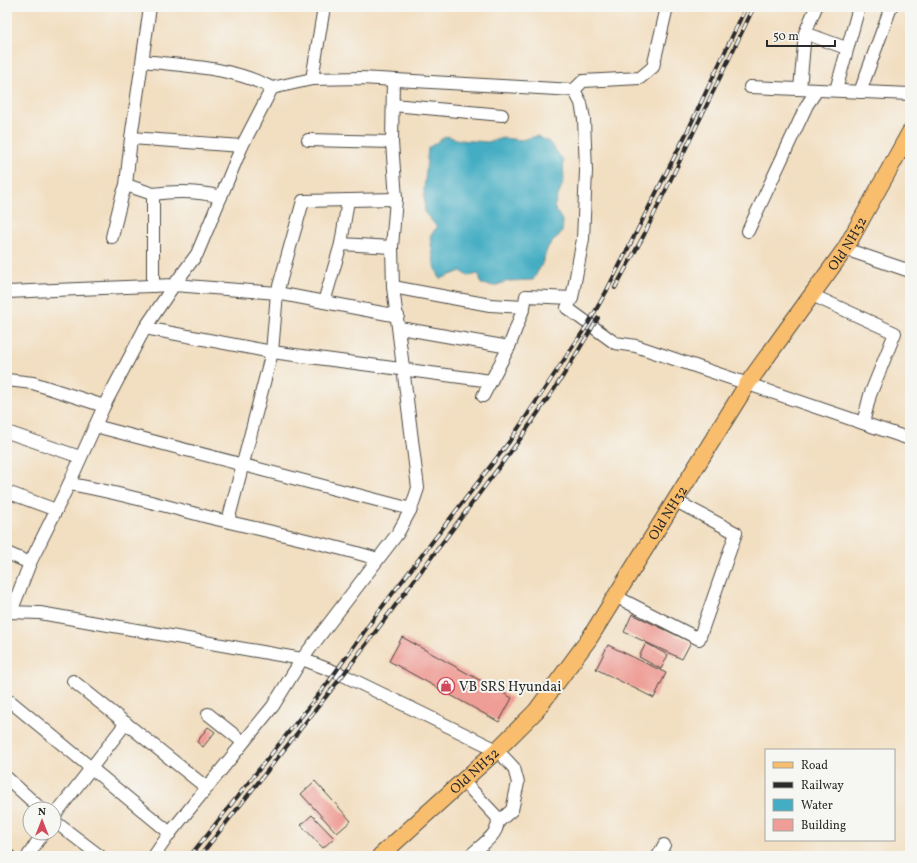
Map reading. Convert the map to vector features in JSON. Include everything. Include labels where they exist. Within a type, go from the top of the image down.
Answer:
[{"type":"main road","name":"Old NH32","points":[[380,856],[497,750],[536,711],[589,639],[748,383],[845,248],[910,132]]},
{"type":"street","points":[[112,237],[126,185],[131,138],[150,7]]},
{"type":"street","points":[[316,7],[320,30]]},
{"type":"street","points":[[312,79],[324,7]]},
{"type":"street","points":[[143,62],[213,68],[254,79],[272,88],[312,79],[393,80],[574,90],[583,81],[640,78],[653,68],[667,7]]},
{"type":"street","points":[[800,89],[805,33],[816,7]]},
{"type":"street","points":[[836,90],[846,48],[859,7]]},
{"type":"street","points":[[860,92],[891,7]]},
{"type":"street","points":[[805,33],[846,48]]},
{"type":"street","points":[[154,856],[170,833],[273,706],[302,659],[398,533],[411,509],[418,488],[400,328],[393,287],[392,247],[396,199],[392,142],[393,80]]},
{"type":"street","points":[[750,87],[910,94]]},
{"type":"street","points":[[272,88],[242,146],[197,254],[145,328],[104,406],[69,484],[30,563],[9,612],[40,613],[302,659],[344,675],[497,750],[514,768],[518,783],[512,810],[498,822]]},
{"type":"street","points":[[574,90],[581,103],[584,119],[586,171],[583,239],[572,298],[567,308],[615,343],[636,346],[910,438]]},
{"type":"street","points":[[748,231],[807,105],[817,90]]},
{"type":"street","points":[[393,105],[502,116]]},
{"type":"street","points":[[131,138],[242,146]]},
{"type":"street","points":[[308,140],[392,142]]},
{"type":"street","points":[[126,185],[154,194],[168,192],[193,192],[221,197]]},
{"type":"street","points":[[153,286],[154,194]]},
{"type":"street","points":[[228,522],[272,352],[277,293],[302,201],[396,199]]},
{"type":"street","points":[[324,302],[341,244],[348,200]]},
{"type":"street","points":[[341,244],[392,247]]},
{"type":"street","points":[[845,248],[910,271]]},
{"type":"street","points":[[7,292],[174,285],[277,293],[398,316]]},
{"type":"street","points":[[393,287],[490,305],[524,307]]},
{"type":"street","points":[[812,295],[895,333],[870,395],[863,423]]},
{"type":"street","points":[[483,396],[509,347],[524,307],[526,296],[572,298]]},
{"type":"street","points":[[145,328],[272,352],[491,381]]},
{"type":"street","points":[[400,328],[509,347]]},
{"type":"street","points":[[7,380],[33,383],[104,406]]},
{"type":"street","points":[[95,426],[411,509]]},
{"type":"street","points":[[7,432],[80,457]]},
{"type":"street","points":[[69,484],[133,496],[162,506],[333,545],[378,559]]},
{"type":"street","points":[[7,492],[56,510]]},
{"type":"street","points":[[615,596],[699,639],[736,533],[674,500]]},
{"type":"street","points":[[7,553],[30,563]]},
{"type":"street","points":[[73,681],[207,788]]},
{"type":"street","points":[[11,702],[92,767],[170,833]]},
{"type":"street","points":[[208,714],[243,742]]},
{"type":"street","points":[[62,806],[126,723]]},
{"type":"street","points":[[7,778],[32,801]]},
{"type":"street","points":[[463,781],[497,817],[498,822],[497,830],[472,855]]},
{"type":"street","points":[[62,826],[100,856]]},
{"type":"street","points":[[28,856],[38,841]]},
{"type":"street","points":[[658,856],[664,845]]},
{"type":"water","points":[[446,136],[460,140],[488,142],[503,138],[521,140],[537,136],[549,142],[563,160],[564,180],[554,207],[563,222],[562,232],[548,247],[541,266],[533,280],[508,281],[494,286],[481,284],[479,274],[468,276],[461,271],[440,279],[434,264],[430,236],[437,227],[425,213],[424,190],[428,148]]},
{"type":"building","points":[[632,614],[691,642],[682,659],[624,632]]},
{"type":"building","points":[[402,637],[512,698],[499,722],[389,661]]},
{"type":"building","points":[[646,643],[668,655],[661,669],[639,657]]},
{"type":"building","points":[[608,645],[666,673],[654,698],[596,669]]},
{"type":"building","points":[[208,727],[215,732],[203,747],[197,742]]},
{"type":"building","points":[[315,781],[351,821],[337,833],[301,794]]},
{"type":"building","points":[[312,815],[334,838],[323,848],[301,825]]},
{"type":"railway","points":[[190,856],[327,684],[376,615],[509,442],[588,324],[606,292],[689,128],[746,7]]},
{"type":"railway","points":[[615,288],[644,235],[754,7]]},
{"type":"railway","points":[[200,856],[343,675],[518,442],[563,376],[598,318]]},
{"type":"place","name":"VB SRS Hyundai","points":[[446,686]]}]
